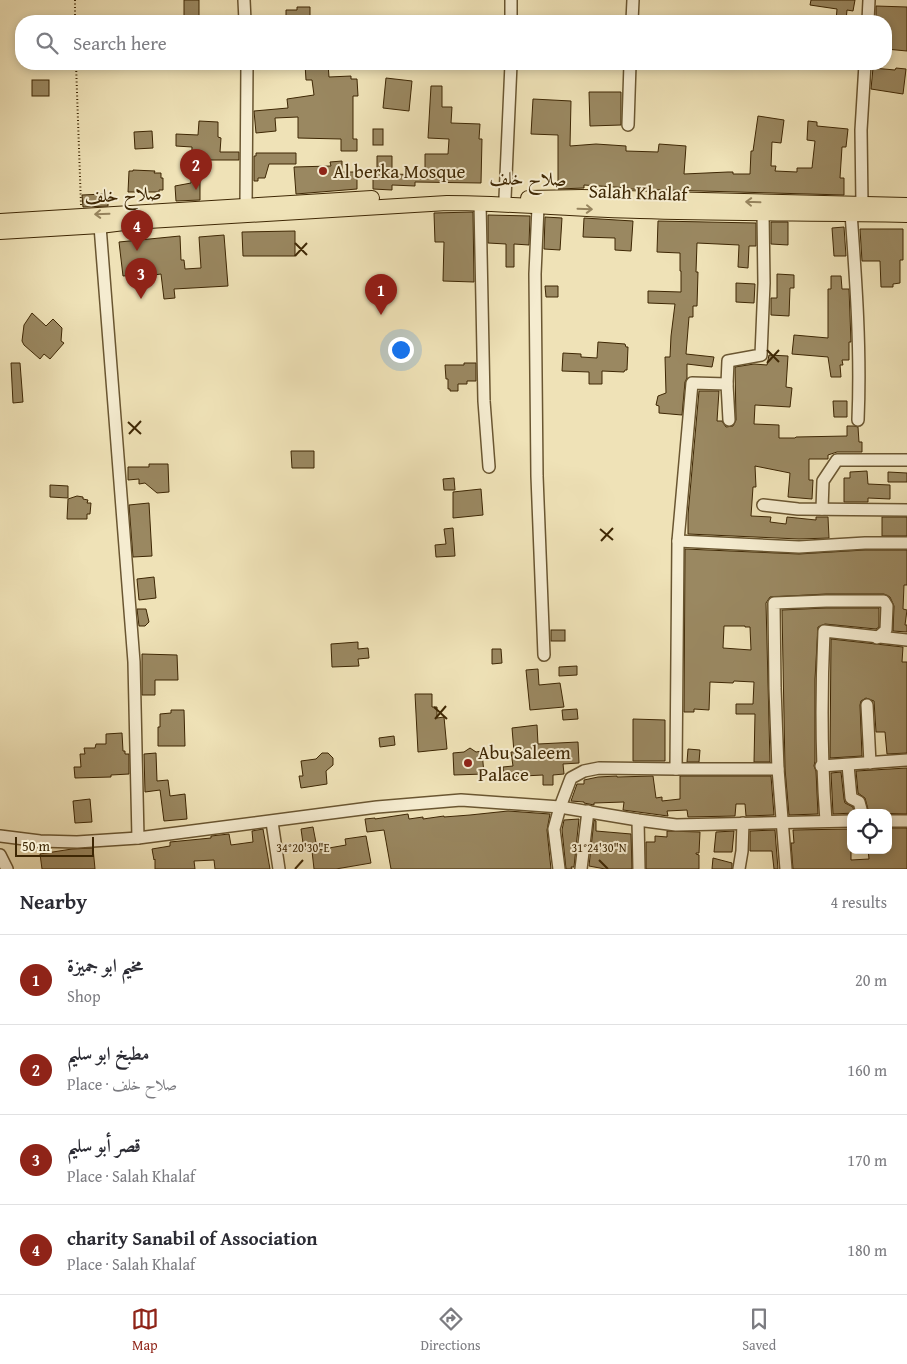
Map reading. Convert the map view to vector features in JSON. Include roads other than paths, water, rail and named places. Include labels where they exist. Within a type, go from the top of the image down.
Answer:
[{"type":"main road","name":"صلاح خلف","points":[[0,221],[456,194],[505,198],[582,197],[857,210],[907,205]]},
{"type":"main road","name":"Salah Khalaf","points":[[100,226],[132,222],[423,204],[480,203],[641,212],[763,214],[857,210],[907,215]]},
{"type":"main road","name":"صلاح خلف","points":[[0,232],[100,226]]},
{"type":"street","points":[[244,0],[245,15]]},
{"type":"street","points":[[511,0],[511,15]]},
{"type":"street","points":[[632,15],[633,0]]},
{"type":"street","points":[[868,15],[869,0]]},
{"type":"street","points":[[246,70],[246,205]]},
{"type":"street","points":[[505,198],[511,70]]},
{"type":"street","points":[[628,125],[630,70]]},
{"type":"street","points":[[858,420],[859,375],[855,266],[865,70]]},
{"type":"street","points":[[480,203],[484,401],[489,467]]},
{"type":"street","points":[[538,207],[535,274],[537,476],[544,655]]},
{"type":"street","points":[[728,420],[728,361],[761,355],[764,283],[763,214]]},
{"type":"street","points":[[100,226],[134,662],[138,838]]},
{"type":"street","points":[[676,769],[678,541],[692,383],[727,384]]},
{"type":"street","points":[[822,509],[823,481],[836,460],[907,460]]},
{"type":"street","points":[[763,505],[798,509],[907,510]]},
{"type":"street","points":[[678,541],[799,547],[865,542],[907,542]]},
{"type":"street","points":[[786,869],[778,769],[774,603],[884,601],[887,606],[886,630],[877,638]]},
{"type":"street","points":[[826,821],[821,766],[821,691],[824,631],[907,640]]},
{"type":"street","points":[[867,705],[870,764]]},
{"type":"street","points":[[821,766],[907,760]]},
{"type":"street","points":[[848,765],[851,798],[860,802],[861,809]]},
{"type":"street","points":[[559,869],[554,829],[560,806],[571,778],[584,771],[599,768],[778,769]]},
{"type":"street","points":[[0,836],[40,842],[138,838],[377,807],[461,800],[560,806],[676,825],[847,821]]},
{"type":"street","points":[[581,869],[588,811]]},
{"type":"street","points":[[638,820],[640,869]]},
{"type":"street","points":[[892,821],[907,821]]},
{"type":"street","points":[[272,822],[279,869]]},
{"type":"street","points":[[739,869],[743,823]]},
{"type":"street","points":[[0,856],[7,869]]},
{"type":"place","name":"Al berka Mosque","points":[[323,171]]},
{"type":"place","name":"مطبخ ابو سليم","points":[[196,190]]},
{"type":"place","name":"charity Sanabil of Association","points":[[137,251]]},
{"type":"place","name":"قصر أبو سليم","points":[[141,299]]},
{"type":"place","name":"مخيم ابو جميزة","points":[[381,315]]},
{"type":"place","name":"Abu Saleem Palace","points":[[468,763]]}]
